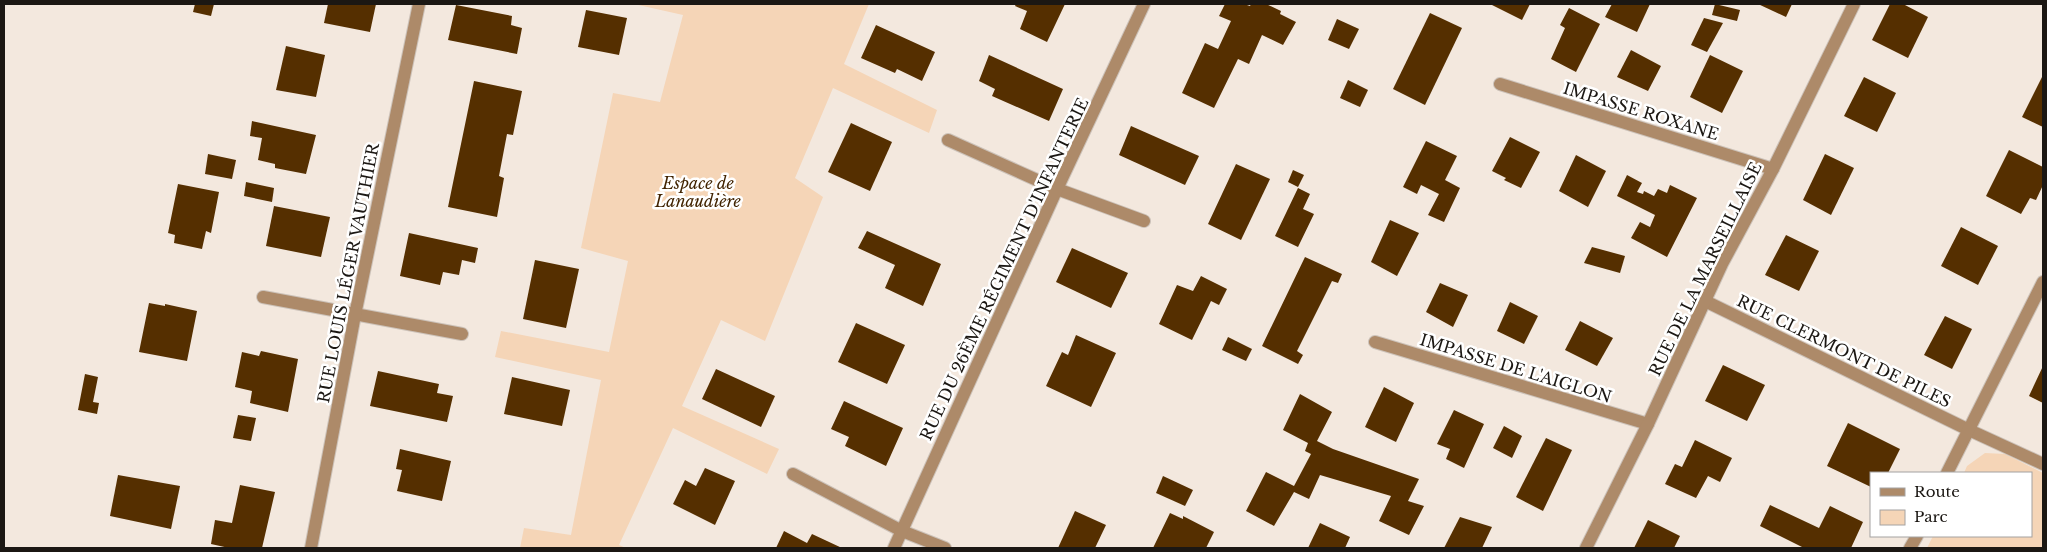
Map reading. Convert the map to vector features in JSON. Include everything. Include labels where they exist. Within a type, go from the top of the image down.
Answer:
[{"type":"street","name":"RUE LOUIS LÉGER VAUTHIER","points":[[311,548],[355,315],[419,4]]},
{"type":"street","name":"RUE DU 26ÈME RÉGIMENT D'INFANTERIE","points":[[894,548],[1057,189],[1144,4]]},
{"type":"street","name":"RUE DE LA MARSEILLAISE","points":[[1586,548],[1648,424],[1722,264],[1773,169],[1854,4]]},
{"type":"street","name":"IMPASSE ROXANE","points":[[1500,84],[1773,169]]},
{"type":"street","points":[[948,140],[1057,189],[1144,221]]},
{"type":"street","points":[[1948,472],[2043,282]]},
{"type":"street","points":[[264,297],[462,334]]},
{"type":"street","name":"RUE CLERMONT DE PILES","points":[[1706,301],[1969,430],[2043,464]]},
{"type":"street","name":"IMPASSE DE L'AIGLON","points":[[1375,342],[1648,424]]},
{"type":"street","points":[[794,474],[902,531],[946,548]]},
{"type":"green space","name":"Espace de Lanaudière","points":[[634,4],[869,4],[844,64],[937,110],[929,133],[833,88],[795,178],[823,197],[765,341],[721,320],[682,406],[779,449],[767,474],[673,428],[619,545],[626,548],[520,548],[524,528],[571,535],[601,380],[495,357],[501,331],[609,352],[628,261],[581,248],[613,93],[660,102],[683,15]]},
{"type":"green space","points":[[1985,453],[2005,454],[2043,473],[2043,548],[1927,548],[1932,537],[2032,537],[2032,472],[1964,472],[1967,466]]},
{"type":"building","points":[[195,4],[214,4],[211,16],[193,12]]},
{"type":"building","points":[[328,4],[376,4],[370,32],[324,23]]},
{"type":"building","points":[[1016,4],[1065,4],[1047,42],[1020,29],[1027,11],[1015,6]]},
{"type":"building","points":[[1225,4],[1244,4],[1250,6],[1251,4],[1266,4],[1281,11],[1280,14],[1296,22],[1283,45],[1262,35],[1249,64],[1238,59],[1214,108],[1182,93],[1205,43],[1218,49],[1231,21],[1219,16]]},
{"type":"building","points":[[1493,4],[1530,4],[1522,20]]},
{"type":"building","points":[[1612,4],[1650,4],[1637,32],[1605,17]]},
{"type":"building","points":[[1715,4],[1740,10],[1737,21],[1712,15]]},
{"type":"building","points":[[1758,4],[1792,4],[1786,17]]},
{"type":"building","points":[[1890,4],[1903,4],[1928,17],[1908,58],[1872,40]]},
{"type":"building","points":[[456,5],[512,16],[511,25],[522,28],[517,54],[448,40]]},
{"type":"building","points":[[1569,8],[1600,24],[1576,72],[1551,59],[1565,28],[1560,25]]},
{"type":"building","points":[[586,10],[627,18],[619,55],[578,47]]},
{"type":"building","points":[[1430,13],[1462,28],[1425,105],[1393,89]]},
{"type":"building","points":[[1704,18],[1723,23],[1707,52],[1691,45]]},
{"type":"building","points":[[1337,19],[1359,29],[1349,49],[1328,40]]},
{"type":"building","points":[[876,25],[935,52],[922,81],[897,69],[895,73],[861,58]]},
{"type":"building","points":[[286,46],[325,55],[316,97],[276,90]]},
{"type":"building","points":[[1631,50],[1661,66],[1648,91],[1617,77]]},
{"type":"building","points":[[989,55],[1063,89],[1049,121],[992,96],[995,89],[979,81]]},
{"type":"building","points":[[1710,55],[1743,71],[1722,113],[1690,97]]},
{"type":"building","points":[[2043,75],[2043,127],[2022,117]]},
{"type":"building","points":[[1864,77],[1896,93],[1877,132],[1844,116]]},
{"type":"building","points":[[1348,80],[1368,90],[1360,107],[1340,98]]},
{"type":"building","points":[[474,81],[522,91],[513,135],[507,134],[499,176],[504,178],[497,217],[448,207]]},
{"type":"building","points":[[252,121],[316,135],[306,174],[275,168],[275,164],[258,160],[262,138],[250,136]]},
{"type":"building","points":[[851,123],[892,142],[870,191],[828,172]]},
{"type":"building","points":[[1131,126],[1199,156],[1185,185],[1119,155]]},
{"type":"building","points":[[1510,137],[1540,152],[1521,188],[1504,180],[1506,178],[1492,171]]},
{"type":"building","points":[[1426,141],[1457,156],[1445,180],[1460,188],[1444,222],[1428,215],[1439,194],[1421,185],[1417,194],[1403,187]]},
{"type":"building","points":[[2009,150],[2043,167],[2043,185],[2036,200],[2030,198],[2021,214],[1986,196]]},
{"type":"building","points":[[208,154],[236,160],[232,179],[205,174]]},
{"type":"building","points":[[1825,154],[1854,168],[1831,215],[1803,200]]},
{"type":"building","points":[[1576,155],[1606,171],[1588,207],[1559,191]]},
{"type":"building","points":[[1236,164],[1270,179],[1241,240],[1208,224]]},
{"type":"building","points":[[1293,170],[1304,175],[1298,187],[1288,182]]},
{"type":"building","points":[[1627,175],[1642,183],[1637,192],[1643,194],[1644,191],[1654,196],[1658,189],[1667,193],[1670,185],[1697,198],[1667,257],[1631,238],[1640,222],[1650,227],[1655,215],[1617,196]]},
{"type":"building","points":[[246,182],[274,188],[272,202],[244,196]]},
{"type":"building","points":[[178,184],[219,192],[211,233],[206,231],[202,249],[174,243],[175,235],[168,233]]},
{"type":"building","points":[[1298,188],[1310,194],[1303,209],[1314,214],[1298,247],[1275,236]]},
{"type":"building","points":[[274,206],[330,217],[321,257],[266,246]]},
{"type":"building","points":[[1390,220],[1419,233],[1397,276],[1371,262]]},
{"type":"building","points":[[1961,227],[1998,246],[1978,285],[1941,266]]},
{"type":"building","points":[[867,231],[941,264],[923,306],[885,288],[895,265],[858,248]]},
{"type":"building","points":[[409,233],[478,248],[475,263],[462,260],[459,275],[443,272],[440,285],[400,276]]},
{"type":"building","points":[[1786,235],[1819,251],[1799,291],[1765,275]]},
{"type":"building","points":[[1592,247],[1625,256],[1620,273],[1584,263]]},
{"type":"building","points":[[1072,248],[1128,273],[1111,308],[1056,282]]},
{"type":"building","points":[[1305,257],[1342,274],[1338,283],[1332,281],[1297,351],[1303,355],[1298,364],[1262,346]]},
{"type":"building","points":[[535,260],[579,269],[566,328],[523,319]]},
{"type":"building","points":[[1201,276],[1227,289],[1219,305],[1211,301],[1192,340],[1159,324],[1177,285],[1193,291]]},
{"type":"building","points":[[1440,283],[1468,295],[1453,327],[1426,312]]},
{"type":"building","points":[[1510,302],[1538,316],[1524,344],[1497,331]]},
{"type":"building","points":[[149,303],[165,306],[165,304],[197,311],[187,361],[139,352]]},
{"type":"building","points":[[1945,316],[1972,329],[1952,369],[1924,355]]},
{"type":"building","points":[[1580,321],[1613,338],[1597,366],[1565,350]]},
{"type":"building","points":[[856,323],[905,345],[887,384],[838,362]]},
{"type":"building","points":[[1076,335],[1116,353],[1091,407],[1046,386],[1062,352],[1068,355]]},
{"type":"building","points":[[1228,337],[1252,349],[1246,361],[1222,350]]},
{"type":"building","points":[[261,351],[298,359],[288,412],[250,403],[252,391],[235,387],[242,352],[259,356]]},
{"type":"building","points":[[1723,365],[1765,385],[1747,421],[1705,401]]},
{"type":"building","points":[[2043,366],[2043,403],[2029,396]]},
{"type":"building","points":[[716,369],[775,396],[761,427],[702,399]]},
{"type":"building","points":[[378,371],[439,384],[437,393],[453,396],[447,422],[370,406]]},
{"type":"building","points":[[85,374],[98,377],[93,402],[99,403],[97,414],[78,410]]},
{"type":"building","points":[[512,377],[570,390],[562,426],[504,414]]},
{"type":"building","points":[[1384,387],[1414,403],[1396,442],[1365,427]]},
{"type":"building","points":[[1300,394],[1332,412],[1317,441],[1333,449],[1419,479],[1408,501],[1424,506],[1409,535],[1379,521],[1391,496],[1320,475],[1309,499],[1294,492],[1274,526],[1246,511],[1266,472],[1294,486],[1311,454],[1305,451],[1308,443],[1283,430]]},
{"type":"building","points":[[844,401],[903,428],[886,466],[845,446],[849,437],[831,429]]},
{"type":"building","points":[[1454,410],[1484,424],[1464,468],[1446,459],[1450,449],[1437,444]]},
{"type":"building","points":[[238,415],[256,418],[251,441],[233,438]]},
{"type":"building","points":[[1848,423],[1900,449],[1888,472],[1870,472],[1870,487],[1827,466]]},
{"type":"building","points":[[1504,426],[1522,436],[1512,458],[1493,448]]},
{"type":"building","points":[[1546,438],[1572,450],[1543,511],[1516,497]]},
{"type":"building","points":[[1695,440],[1732,458],[1720,482],[1708,476],[1696,498],[1665,484],[1675,464],[1682,467]]},
{"type":"building","points":[[400,449],[451,461],[442,501],[397,491],[402,470],[396,469]]},
{"type":"building","points":[[705,468],[735,481],[715,525],[673,504],[685,480],[696,486]]},
{"type":"building","points":[[118,475],[180,486],[171,529],[110,516]]},
{"type":"building","points":[[1163,476],[1193,490],[1185,506],[1156,493]]},
{"type":"building","points":[[240,485],[275,492],[262,548],[229,548],[211,544],[215,520],[232,523]]},
{"type":"building","points":[[1770,505],[1819,528],[1830,506],[1863,522],[1851,548],[1804,548],[1760,526]]},
{"type":"building","points":[[1075,511],[1106,525],[1095,548],[1058,548]]},
{"type":"building","points":[[1170,513],[1183,519],[1183,516],[1214,532],[1206,548],[1153,548]]},
{"type":"building","points":[[1460,517],[1492,527],[1482,548],[1444,548]]},
{"type":"building","points":[[1648,520],[1680,536],[1674,548],[1634,548]]},
{"type":"building","points":[[1320,523],[1350,537],[1345,548],[1308,548]]},
{"type":"building","points":[[784,531],[807,543],[812,534],[842,548],[776,548]]}]
